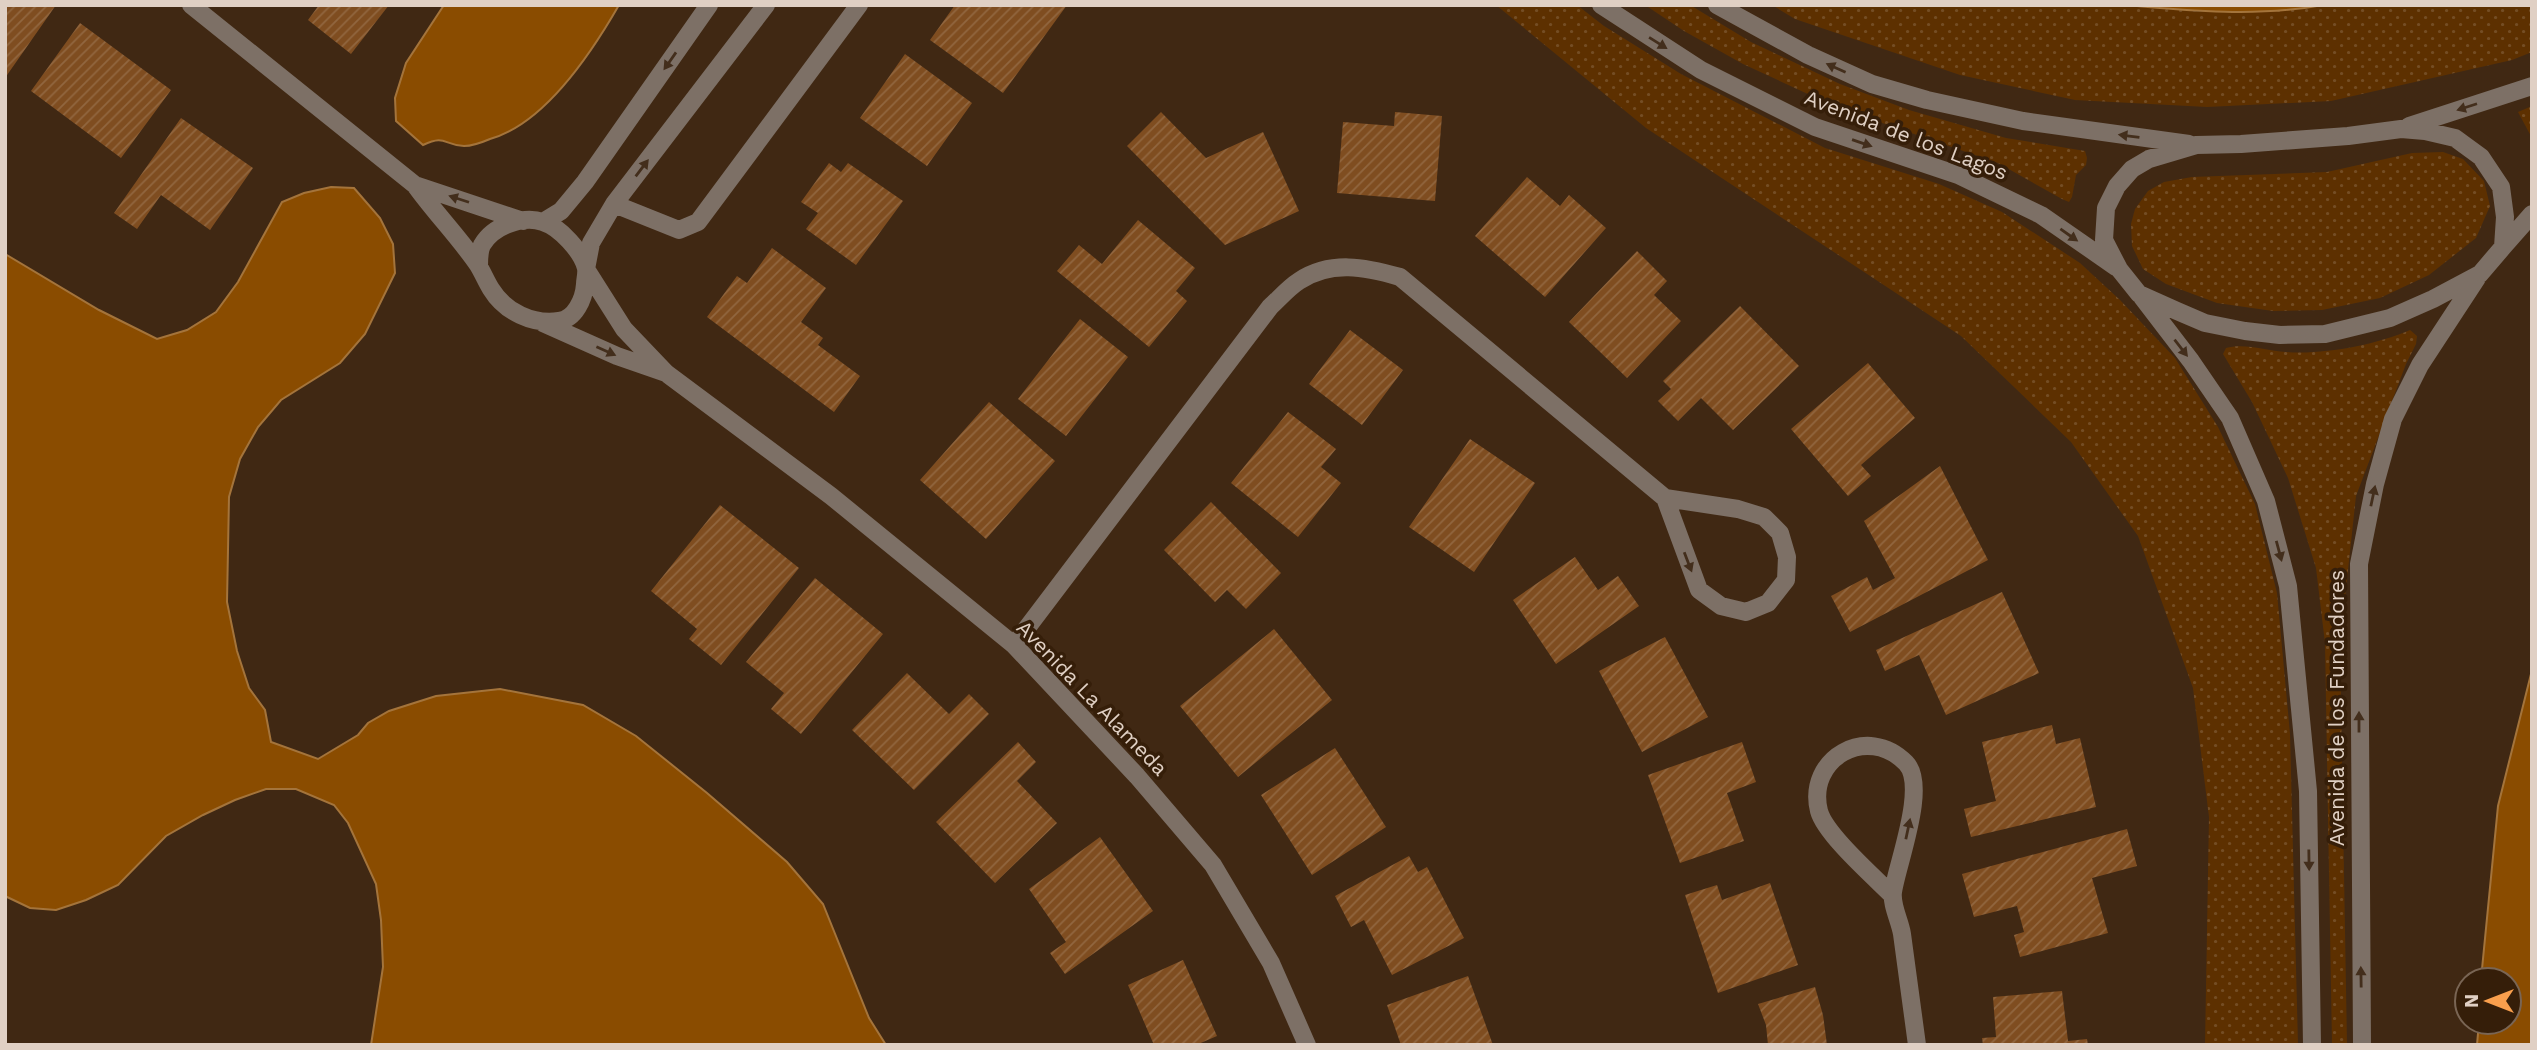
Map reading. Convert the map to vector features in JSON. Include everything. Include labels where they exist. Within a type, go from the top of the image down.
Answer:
[{"type":"street","points":[[191,5],[415,185],[479,266],[492,291],[509,309],[527,319],[543,323],[564,321],[575,312],[584,294],[591,243],[614,204],[766,5]]},
{"type":"street","points":[[543,222],[561,211],[584,182],[709,5]]},
{"type":"street","points":[[614,204],[679,230],[698,222],[859,5]]},
{"type":"street","name":"Avenida de los Lagos","points":[[1601,5],[1701,70],[1815,127],[1958,175],[2041,215],[2119,269]]},
{"type":"street","name":"Avenida de los Lagos","points":[[1717,5],[1808,55],[1872,84],[1927,100],[2023,121],[2196,145]]},
{"type":"street","points":[[2119,269],[2104,240],[2106,208],[2117,186],[2132,169],[2148,159],[2196,145],[2348,136],[2401,129],[2532,86]]},
{"type":"street","points":[[2401,129],[2426,131],[2455,138],[2481,157],[2501,187],[2505,217],[2503,247]]},
{"type":"street","points":[[415,185],[523,221]]},
{"type":"street","points":[[2139,294],[2205,323],[2280,335],[2325,334],[2389,318],[2480,274],[2532,214]]},
{"type":"street","points":[[479,266],[481,247],[490,235],[505,225],[523,221],[543,222],[565,235],[586,269]]},
{"type":"street","points":[[1014,645],[1270,307],[1299,281],[1334,267],[1366,267],[1399,277],[1665,498],[1699,590],[1721,606],[1746,612],[1769,603],[1786,580],[1787,556],[1780,533],[1764,517],[1738,509],[1665,498]]},
{"type":"street","name":"Avenida La Alameda","points":[[586,269],[624,329],[666,373],[831,496],[1014,645],[1137,776],[1213,865],[1271,963],[1307,1045]]},
{"type":"street","name":"Avenida de los Fundadores","points":[[2119,269],[2191,361],[2230,418],[2266,501],[2288,586],[2308,792],[2312,1045]]},
{"type":"street","name":"Avenida de los Fundadores","points":[[2362,1045],[2359,564],[2375,484],[2393,419],[2420,365],[2480,274]]},
{"type":"street","name":"Avenida La Alameda","points":[[543,323],[617,356],[666,373]]},
{"type":"street","points":[[1892,895],[1838,841],[1819,815],[1816,795],[1826,766],[1842,753],[1867,744],[1889,750],[1908,765],[1915,792],[1892,895],[1901,930],[1917,1045]]},
{"type":"shaded area","points":[[444,5],[619,5],[581,64],[565,84],[529,118],[510,131],[473,145],[464,146],[436,140],[423,145],[396,121],[395,98],[406,63]]},
{"type":"shaded area","points":[[1496,5],[1577,5],[1604,26],[1681,74],[1825,148],[1939,184],[2002,212],[2080,263],[2120,300],[2175,358],[2218,427],[2255,504],[2277,593],[2290,734],[2298,1045],[2205,1045],[2209,817],[2193,688],[2138,536],[2071,442],[1961,336],[1646,128]]},
{"type":"shaded area","points":[[1645,5],[1690,5],[1751,42],[1840,84],[1909,110],[2006,138],[2085,151],[2086,165],[2076,175],[2069,202],[1998,163],[1836,107],[1743,64],[1684,31]]},
{"type":"shaded area","points":[[1772,5],[2126,5],[2200,12],[2301,9],[2323,5],[2532,5],[2532,52],[2512,60],[2331,101],[2207,107],[2075,100],[1960,75],[1795,19]]},
{"type":"shaded area","points":[[2127,5],[2323,5],[2250,12]]},
{"type":"shaded area","points":[[2532,106],[2532,138],[2518,112]]},
{"type":"shaded area","points":[[2443,152],[2463,159],[2484,181],[2490,206],[2476,238],[2429,275],[2380,298],[2322,310],[2273,311],[2217,303],[2166,284],[2143,269],[2132,246],[2131,224],[2135,209],[2148,191],[2164,182],[2192,177],[2327,172],[2412,153]]},
{"type":"shaded area","points":[[331,187],[354,188],[380,218],[393,244],[395,273],[365,334],[340,363],[281,400],[258,427],[240,459],[229,497],[227,602],[237,651],[249,688],[265,710],[271,742],[318,759],[358,735],[368,723],[389,711],[436,696],[500,689],[583,705],[636,736],[787,862],[823,904],[869,1018],[886,1045],[371,1045],[383,967],[376,884],[348,823],[334,805],[296,789],[266,789],[203,815],[166,836],[118,885],[86,900],[56,910],[30,908],[5,896],[5,254],[99,310],[157,339],[187,330],[216,312],[238,282],[282,202],[304,193]]},
{"type":"shaded area","points":[[2410,330],[2417,336],[2416,344],[2356,496],[2340,644],[2347,1045],[2332,1045],[2325,643],[2316,568],[2288,478],[2252,402],[2223,354],[2226,348],[2241,346],[2300,353],[2349,348]]},
{"type":"shaded area","points":[[2532,670],[2532,1045],[2477,1045],[2478,1036],[2523,1036],[2523,966],[2482,966],[2498,806]]},
{"type":"building","points":[[5,5],[56,5],[5,78]]},
{"type":"building","points":[[319,5],[389,5],[351,54],[308,20]]},
{"type":"building","points":[[955,5],[1067,5],[1003,93],[930,40]]},
{"type":"building","points":[[80,23],[171,90],[121,158],[31,91]]},
{"type":"building","points":[[905,54],[972,103],[927,166],[860,118]]},
{"type":"building","points":[[1161,112],[1206,158],[1263,132],[1299,211],[1225,245],[1127,146]]},
{"type":"building","points":[[1395,112],[1442,116],[1435,201],[1337,193],[1343,122],[1394,126]]},
{"type":"building","points":[[181,118],[253,168],[210,230],[161,195],[137,229],[114,213]]},
{"type":"building","points":[[829,163],[841,172],[848,163],[903,201],[856,265],[806,229],[818,213],[801,202]]},
{"type":"building","points":[[1527,177],[1560,206],[1569,195],[1606,228],[1545,297],[1475,236]]},
{"type":"building","points":[[1138,220],[1195,268],[1176,291],[1187,301],[1149,347],[1057,271],[1079,245],[1102,264]]},
{"type":"building","points":[[772,248],[826,288],[801,322],[823,338],[818,345],[860,376],[834,412],[707,317],[737,276],[747,283]]},
{"type":"building","points":[[1637,251],[1667,281],[1654,295],[1681,321],[1627,378],[1569,322]]},
{"type":"building","points":[[1740,306],[1799,366],[1733,430],[1701,398],[1678,421],[1658,401],[1671,389],[1663,381]]},
{"type":"building","points":[[1080,319],[1128,357],[1066,436],[1018,399]]},
{"type":"building","points":[[1350,330],[1403,370],[1362,425],[1309,384]]},
{"type":"building","points":[[1868,363],[1915,418],[1861,465],[1871,476],[1848,496],[1791,429]]},
{"type":"building","points":[[989,402],[1055,461],[986,539],[920,480]]},
{"type":"building","points":[[1288,412],[1336,449],[1321,467],[1341,483],[1298,537],[1231,483]]},
{"type":"building","points":[[1470,439],[1535,483],[1474,572],[1409,527]]},
{"type":"building","points":[[1940,466],[1988,560],[1850,632],[1831,596],[1867,577],[1873,590],[1895,578],[1864,521]]},
{"type":"building","points":[[1211,502],[1281,573],[1246,609],[1227,590],[1215,602],[1164,550]]},
{"type":"building","points":[[720,505],[799,568],[721,665],[689,639],[697,629],[651,591]]},
{"type":"building","points":[[1575,557],[1598,590],[1618,576],[1639,606],[1556,664],[1513,600]]},
{"type":"building","points":[[815,578],[883,634],[801,734],[771,709],[784,693],[746,662]]},
{"type":"building","points":[[2002,592],[2039,673],[1946,715],[1919,655],[1885,671],[1876,650]]},
{"type":"building","points":[[1274,629],[1332,700],[1238,777],[1180,706]]},
{"type":"building","points":[[1665,637],[1708,717],[1642,752],[1599,671]]},
{"type":"building","points":[[907,673],[949,714],[969,694],[989,714],[914,790],[852,730]]},
{"type":"building","points":[[2052,725],[2056,744],[2080,738],[2096,807],[1971,837],[1964,809],[1996,801],[1982,742]]},
{"type":"building","points":[[1018,742],[1036,762],[1017,781],[1057,823],[995,883],[936,822]]},
{"type":"building","points":[[1742,742],[1756,782],[1727,793],[1744,841],[1680,863],[1648,775]]},
{"type":"building","points":[[1335,748],[1386,827],[1312,875],[1261,795]]},
{"type":"building","points":[[2127,829],[2137,866],[2092,878],[2108,933],[2020,957],[2014,935],[2024,932],[2017,906],[1974,917],[1962,874]]},
{"type":"building","points":[[1100,837],[1153,911],[1065,974],[1050,953],[1066,942],[1029,889]]},
{"type":"building","points":[[1409,856],[1418,872],[1427,867],[1464,938],[1392,975],[1364,920],[1351,927],[1335,896]]},
{"type":"building","points":[[1770,883],[1798,965],[1718,993],[1685,895],[1717,885],[1722,900]]},
{"type":"building","points":[[1183,960],[1217,1036],[1196,1045],[1154,1045],[1128,985]]},
{"type":"building","points":[[1468,976],[1493,1045],[1401,1045],[1387,1005]]},
{"type":"building","points":[[1815,987],[1823,1015],[1827,1045],[1768,1045],[1766,1025],[1758,1004]]},
{"type":"building","points":[[2062,991],[2068,1041],[2087,1039],[2088,1045],[1983,1045],[1982,1038],[1996,1037],[1993,997]]}]
